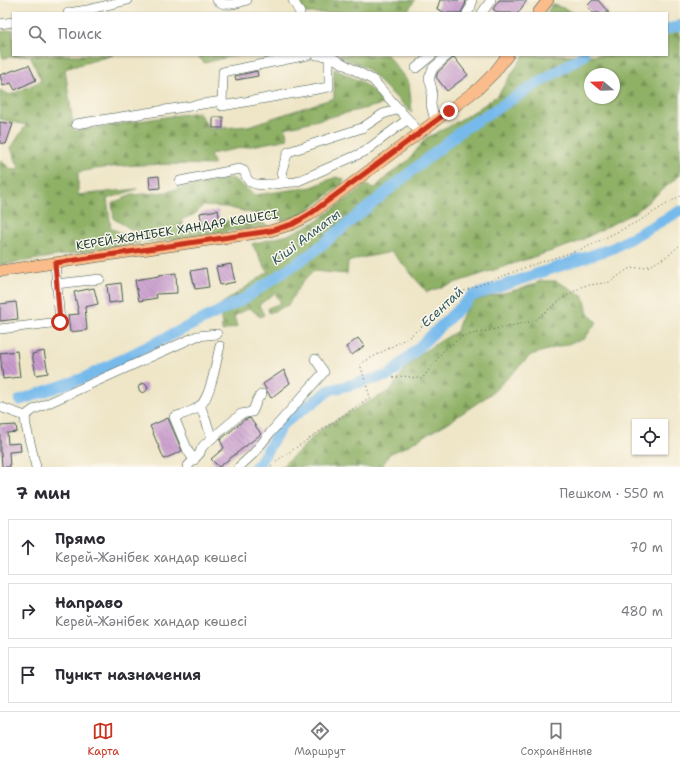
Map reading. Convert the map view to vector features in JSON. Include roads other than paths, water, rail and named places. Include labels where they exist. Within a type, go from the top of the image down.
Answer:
[{"type":"main road","points":[[539,12],[548,0]]},
{"type":"main road","name":"КЕРЕЙ-ЖӘНІБЕК ХАНДАР КӨШЕСІ","points":[[0,271],[270,231],[293,224],[325,204],[479,88],[494,73],[507,56]]},
{"type":"street","points":[[74,12],[128,0]]},
{"type":"street","points":[[217,0],[219,3],[226,5],[248,0]]},
{"type":"street","points":[[293,0],[299,12]]},
{"type":"street","points":[[468,12],[472,0]]},
{"type":"street","points":[[483,12],[491,0]]},
{"type":"street","points":[[0,24],[12,22]]},
{"type":"street","points":[[303,56],[224,72],[222,106],[329,87],[328,56],[373,80],[419,132]]},
{"type":"street","points":[[416,68],[431,56]]},
{"type":"street","points":[[435,121],[431,105],[432,88],[428,78],[433,68],[447,56]]},
{"type":"street","points":[[76,124],[222,101]]},
{"type":"street","points":[[285,182],[282,173],[288,152],[362,128],[382,114],[399,109]]},
{"type":"street","points":[[180,181],[239,170],[244,171],[249,181],[258,185],[296,182],[364,152],[408,119]]},
{"type":"street","points":[[0,329],[60,322],[55,263]]},
{"type":"street","points":[[56,284],[100,279]]},
{"type":"street","points":[[25,416],[33,410],[197,336],[217,334]]},
{"type":"street","points":[[194,460],[188,451],[174,417],[199,406],[204,401],[209,391],[220,346]]},
{"type":"street","points":[[239,467],[253,454],[324,372],[315,359]]},
{"type":"street","points":[[187,467],[200,453],[204,445],[212,438],[241,414],[252,412],[257,398],[262,394]]},
{"type":"street","points":[[199,406],[202,410],[212,438]]},
{"type":"street","points":[[0,407],[25,416]]},
{"type":"street","points":[[25,416],[36,467]]},
{"type":"waterway","name":"Кіші Алматы","points":[[668,29],[680,26]]},
{"type":"waterway","name":"Кіші Алматы","points":[[20,400],[84,378],[244,299],[312,253],[462,130],[582,56]]},
{"type":"waterway","name":"Есентай","points":[[255,467],[259,464],[283,424],[330,390],[390,375],[472,296],[613,248],[680,211]]}]
